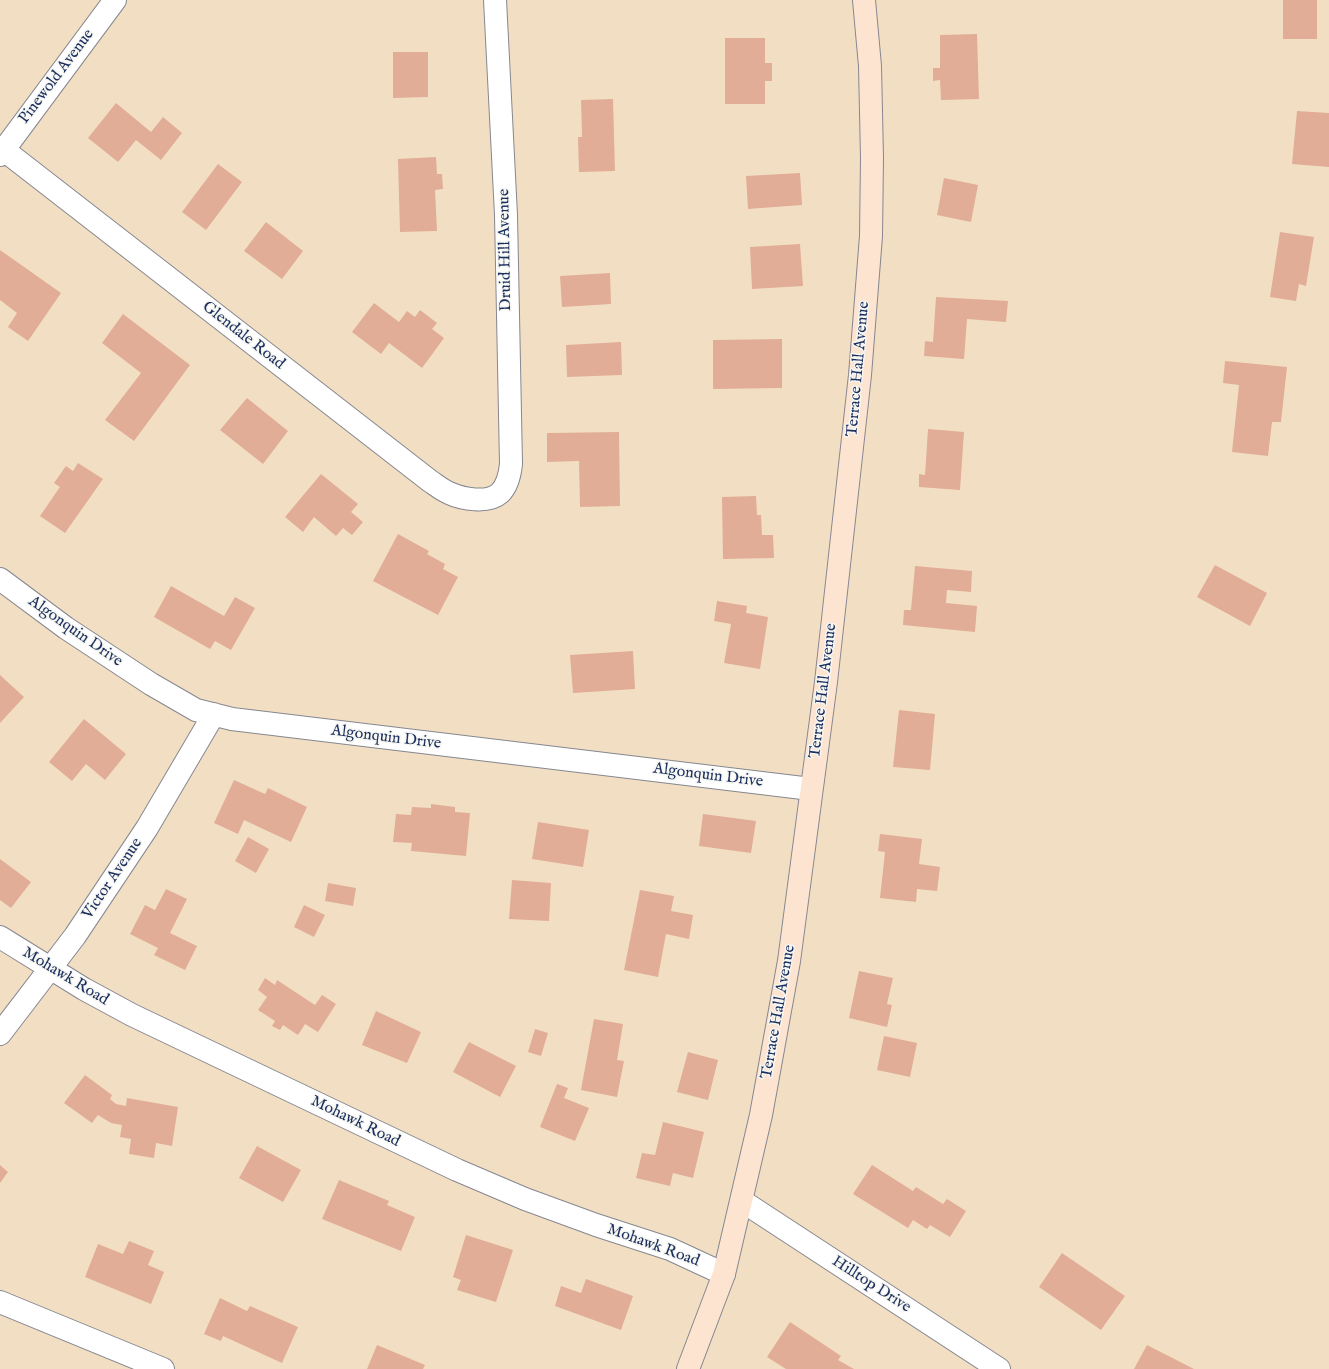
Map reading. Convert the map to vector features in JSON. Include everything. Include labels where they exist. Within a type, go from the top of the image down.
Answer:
[{"type":"main road","name":"Terrace Hall Avenue","points":[[688,1369],[724,1274],[761,1115],[789,961],[826,682],[860,375],[871,236],[872,158],[870,66],[864,0]]},
{"type":"street","name":"Pinewold Avenue","points":[[1,151],[115,0]]},
{"type":"street","name":"Druid Hill Avenue","points":[[495,0],[506,215],[511,464],[509,480],[501,492],[496,495]]},
{"type":"street","name":"Glendale Road","points":[[1,151],[430,481],[449,493],[468,498],[482,499],[496,495]]},
{"type":"street","name":"Algonquin Drive","points":[[0,578],[66,628],[151,684],[196,710],[240,720],[811,789]]},
{"type":"street","name":"Victor Avenue","points":[[0,1034],[75,936],[147,828],[214,714]]},
{"type":"street","name":"Mohawk Road","points":[[0,938],[132,1015],[457,1170],[575,1217],[670,1249],[724,1274]]},
{"type":"street","name":"Hilltop Drive","points":[[742,1201],[999,1369]]},
{"type":"street","points":[[0,1302],[163,1369]]},
{"type":"building","points":[[1283,0],[1317,0],[1317,39],[1283,39]]},
{"type":"building","points":[[977,34],[979,99],[941,100],[940,80],[933,81],[933,68],[940,68],[940,35]]},
{"type":"building","points":[[725,38],[765,38],[765,63],[772,63],[772,81],[765,81],[765,104],[725,104]]},
{"type":"building","points":[[393,52],[428,52],[428,97],[393,98]]},
{"type":"building","points":[[613,99],[615,171],[579,172],[578,137],[582,137],[581,100]]},
{"type":"building","points":[[116,103],[151,132],[163,117],[182,133],[161,160],[136,140],[118,162],[88,138]]},
{"type":"building","points":[[1297,111],[1329,113],[1329,167],[1292,164]]},
{"type":"building","points":[[436,157],[437,174],[442,174],[443,189],[435,190],[437,231],[400,232],[398,159]]},
{"type":"building","points":[[218,164],[242,182],[206,230],[182,212]]},
{"type":"building","points":[[800,173],[802,205],[748,209],[746,176]]},
{"type":"building","points":[[944,178],[978,185],[971,222],[937,215]]},
{"type":"building","points":[[266,222],[303,251],[282,279],[244,251]]},
{"type":"building","points":[[1280,232],[1314,237],[1306,286],[1299,284],[1296,301],[1270,297]]},
{"type":"building","points":[[800,244],[803,286],[752,289],[750,247]]},
{"type":"building","points":[[0,250],[61,293],[28,341],[8,327],[17,313],[0,300]]},
{"type":"building","points":[[610,273],[611,304],[562,307],[560,276]]},
{"type":"building","points":[[936,297],[1008,301],[1006,322],[967,319],[964,359],[924,356],[925,341],[933,342]]},
{"type":"building","points":[[374,303],[399,322],[407,311],[415,317],[420,310],[437,323],[432,329],[444,338],[422,368],[389,343],[381,354],[352,332]]},
{"type":"building","points":[[123,314],[190,365],[134,441],[105,420],[141,373],[102,343]]},
{"type":"building","points":[[782,339],[782,388],[713,389],[713,340]]},
{"type":"building","points":[[621,342],[622,375],[567,377],[566,345]]},
{"type":"building","points":[[1225,361],[1287,367],[1281,422],[1272,422],[1268,456],[1232,452],[1239,385],[1223,383]]},
{"type":"building","points":[[247,398],[288,431],[263,464],[220,430]]},
{"type":"building","points":[[928,429],[964,432],[960,490],[919,487],[919,474],[925,475]]},
{"type":"building","points":[[619,432],[620,506],[580,507],[579,461],[547,462],[547,433]]},
{"type":"building","points":[[78,463],[103,479],[65,533],[40,516],[60,487],[54,483],[66,466],[73,471]]},
{"type":"building","points":[[321,474],[358,504],[351,512],[363,522],[352,535],[343,528],[336,536],[314,517],[303,532],[285,517]]},
{"type":"building","points":[[756,496],[757,515],[761,515],[762,535],[773,535],[774,558],[723,559],[722,497]]},
{"type":"building","points":[[398,534],[429,551],[427,554],[445,564],[443,569],[458,577],[438,615],[373,581]]},
{"type":"building","points":[[1215,565],[1267,593],[1250,626],[1197,597]]},
{"type":"building","points":[[915,566],[972,571],[971,592],[947,590],[946,603],[977,606],[975,632],[903,625],[904,610],[911,610]]},
{"type":"building","points":[[171,586],[224,616],[235,597],[255,608],[231,650],[215,641],[210,649],[154,617]]},
{"type":"building","points":[[717,601],[747,606],[746,613],[768,617],[760,669],[724,663],[731,624],[714,621]]},
{"type":"building","points":[[633,651],[635,689],[573,693],[570,655]]},
{"type":"building","points":[[0,675],[24,697],[0,723]]},
{"type":"building","points":[[899,710],[935,714],[930,770],[893,767]]},
{"type":"building","points":[[84,719],[126,754],[105,780],[86,764],[72,781],[49,762]]},
{"type":"building","points":[[234,780],[265,794],[268,788],[307,807],[291,842],[244,820],[238,834],[214,823]]},
{"type":"building","points":[[431,804],[455,807],[455,812],[470,813],[466,856],[411,851],[412,843],[393,842],[396,814],[411,815],[412,807],[431,808]]},
{"type":"building","points":[[703,814],[756,821],[751,853],[699,846]]},
{"type":"building","points":[[538,822],[589,830],[583,867],[532,859]]},
{"type":"building","points":[[880,834],[922,839],[919,864],[940,867],[937,891],[917,889],[916,902],[880,898],[885,852],[878,851]]},
{"type":"building","points":[[248,837],[269,849],[256,873],[235,861]]},
{"type":"building","points":[[0,859],[31,882],[11,908],[0,900]]},
{"type":"building","points":[[512,880],[551,883],[549,921],[509,919]]},
{"type":"building","points":[[328,883],[356,888],[353,906],[325,901]]},
{"type":"building","points":[[166,889],[187,899],[170,933],[197,946],[185,970],[154,955],[158,948],[130,934],[145,905],[155,910]]},
{"type":"building","points":[[640,890],[674,896],[671,911],[693,915],[689,939],[666,934],[658,977],[624,970]]},
{"type":"building","points":[[304,905],[325,915],[314,937],[294,927]]},
{"type":"building","points":[[859,971],[893,978],[887,1004],[892,1005],[887,1027],[849,1018]]},
{"type":"building","points":[[265,978],[275,985],[277,980],[315,1005],[322,995],[336,1004],[318,1032],[305,1024],[298,1035],[283,1025],[280,1030],[272,1026],[275,1021],[258,1010],[267,997],[258,990]]},
{"type":"building","points":[[376,1011],[421,1032],[407,1063],[362,1045]]},
{"type":"building","points":[[594,1019],[623,1024],[617,1060],[624,1061],[617,1097],[581,1090]]},
{"type":"building","points":[[535,1029],[548,1033],[541,1056],[528,1052]]},
{"type":"building","points":[[884,1036],[917,1043],[910,1077],[877,1070]]},
{"type":"building","points":[[469,1042],[516,1066],[500,1097],[453,1072]]},
{"type":"building","points":[[688,1052],[718,1060],[708,1100],[677,1092]]},
{"type":"building","points":[[85,1075],[112,1095],[110,1099],[116,1104],[126,1106],[127,1098],[178,1107],[172,1146],[156,1143],[154,1158],[129,1154],[131,1139],[120,1137],[122,1125],[111,1123],[98,1115],[92,1123],[64,1103]]},
{"type":"building","points":[[557,1084],[568,1088],[564,1098],[589,1108],[575,1141],[540,1127]]},
{"type":"building","points":[[663,1122],[704,1132],[693,1178],[673,1173],[670,1186],[636,1178],[642,1153],[655,1155]]},
{"type":"building","points":[[257,1146],[301,1170],[283,1202],[239,1178]]},
{"type":"building","points":[[0,1165],[8,1172],[0,1183]]},
{"type":"building","points":[[872,1165],[913,1191],[916,1187],[943,1204],[947,1199],[966,1211],[950,1237],[930,1225],[927,1229],[913,1220],[908,1228],[853,1194]]},
{"type":"building","points":[[339,1180],[389,1201],[387,1205],[415,1217],[401,1251],[322,1219]]},
{"type":"building","points":[[466,1235],[513,1250],[496,1302],[457,1290],[461,1280],[453,1277]]},
{"type":"building","points":[[129,1241],[154,1251],[148,1265],[164,1272],[151,1304],[85,1277],[98,1244],[123,1254]]},
{"type":"building","points":[[1062,1253],[1125,1296],[1101,1330],[1039,1287]]},
{"type":"building","points":[[586,1279],[633,1296],[621,1330],[555,1306],[561,1286],[581,1293]]},
{"type":"building","points":[[220,1298],[247,1311],[250,1306],[298,1327],[282,1363],[223,1336],[221,1341],[204,1334]]},
{"type":"building","points":[[790,1322],[841,1356],[838,1360],[854,1369],[786,1369],[767,1357]]},
{"type":"building","points":[[377,1345],[425,1365],[423,1369],[367,1369]]},
{"type":"building","points":[[1147,1345],[1194,1369],[1134,1369]]}]
